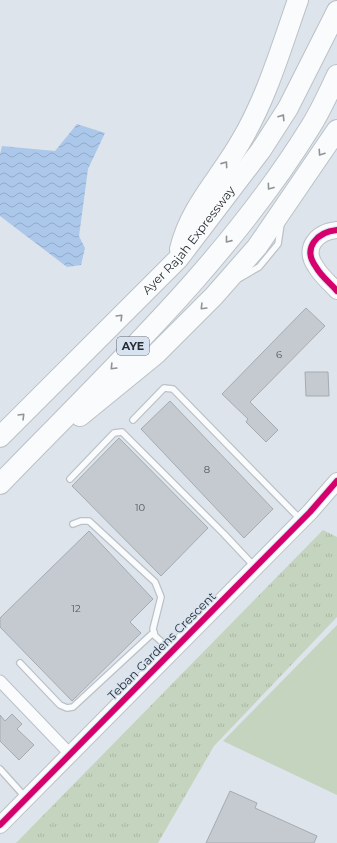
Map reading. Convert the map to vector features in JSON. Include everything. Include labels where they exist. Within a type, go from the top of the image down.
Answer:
[{"type":"highway","points":[[178,259],[188,223],[210,185],[241,142],[266,83],[293,2]]},
{"type":"highway","name":"Ayer Rajah Expressway","points":[[0,437],[178,259],[268,138],[288,108],[337,11]]},
{"type":"highway","name":"AYE","points":[[3,481],[189,288],[253,210],[312,125],[337,75]]},
{"type":"highway","points":[[3,481],[156,354],[220,290],[257,246],[337,130]]},
{"type":"street","points":[[337,230],[320,234],[315,239],[311,254],[316,268],[337,291]]},
{"type":"street","name":"Teban Gardens Crescent","points":[[0,825],[302,521],[337,481]]},
{"type":"street","points":[[0,681],[70,754]]},
{"type":"lane","points":[[133,420],[164,388],[173,390],[302,521]]},
{"type":"lane","points":[[70,479],[114,433],[122,432],[224,534],[255,568]]},
{"type":"lane","points":[[73,524],[81,521],[89,522],[155,582],[161,596],[154,623],[154,632],[155,636],[172,652]]},
{"type":"lane","points":[[20,664],[60,705],[67,708],[73,707],[154,632]]},
{"type":"lane","points":[[0,769],[27,798]]},
{"type":"green space","points":[[323,530],[337,537],[337,617],[214,746],[158,843],[16,843]]},
{"type":"green space","points":[[337,625],[337,795],[223,741]]},
{"type":"water","points":[[77,124],[105,133],[88,169],[79,236],[85,248],[81,265],[67,267],[0,216],[0,154],[2,146],[55,151]]},
{"type":"building","points":[[306,308],[325,326],[250,402],[278,430],[266,442],[246,422],[248,419],[222,394]]},
{"type":"building","points":[[305,372],[328,372],[329,396],[306,396]]},
{"type":"building","points":[[170,401],[273,509],[244,538],[141,429]]},
{"type":"building","points":[[119,438],[208,528],[161,576],[72,486]]},
{"type":"building","points":[[89,531],[153,599],[130,622],[141,633],[72,701],[0,627],[0,618]]},
{"type":"building","points":[[12,714],[22,724],[17,729],[34,745],[19,760],[0,741],[0,715],[5,721]]},
{"type":"building","points":[[230,791],[257,803],[255,808],[317,836],[314,843],[206,843]]},
{"type":"cycle path","points":[[337,230],[323,234],[311,247],[312,260],[318,270],[337,291]]},
{"type":"cycle path","points":[[0,825],[310,512],[337,481]]}]
